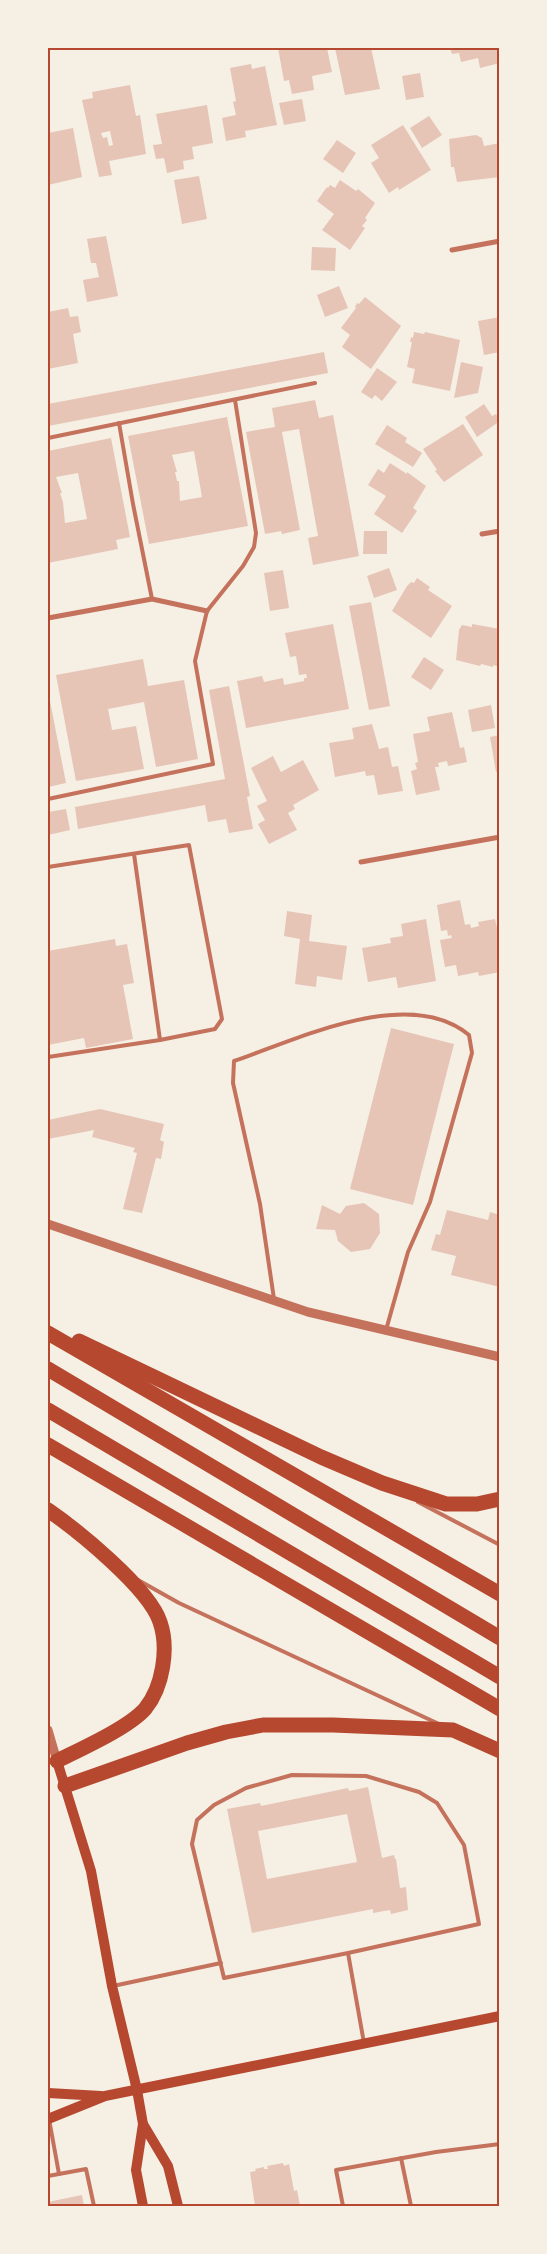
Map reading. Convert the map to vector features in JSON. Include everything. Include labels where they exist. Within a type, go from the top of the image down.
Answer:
[{"type":"highway","points":[[48,1325],[321,1457],[382,1483],[446,1504],[477,1504],[500,1499]]},
{"type":"highway","points":[[48,1332],[500,1594]]},
{"type":"highway","points":[[48,1369],[500,1638]]},
{"type":"highway","points":[[48,1410],[500,1677]]},
{"type":"highway","points":[[48,1445],[500,1709]]},
{"type":"highway","points":[[48,1510],[72,1527],[140,1590],[160,1621],[164,1656],[159,1685],[145,1709],[116,1731],[57,1761]]},
{"type":"highway","points":[[65,1786],[188,1743],[226,1732],[263,1725],[333,1725],[452,1730],[500,1751]]},
{"type":"main road","points":[[57,1761],[91,1871],[112,1986],[137,2090],[143,2124],[136,2170],[143,2206]]},
{"type":"main road","points":[[48,2119],[105,2096],[500,2016]]},
{"type":"main road","points":[[48,2093],[105,2096]]},
{"type":"main road","points":[[143,2124],[168,2166],[178,2206]]},
{"type":"street","points":[[452,250],[500,241]]},
{"type":"street","points":[[482,534],[500,531]]},
{"type":"street","points":[[48,618],[152,599],[207,611]]},
{"type":"street","points":[[360,862],[500,837]]},
{"type":"street","points":[[48,1224],[308,1312],[500,1357]]},
{"type":"street","points":[[48,1730],[57,1761]]},
{"type":"lane","points":[[48,438],[315,383]]},
{"type":"lane","points":[[48,799],[212,764],[196,661],[207,611],[243,566],[254,548],[256,532],[235,400]]},
{"type":"lane","points":[[120,423],[133,504],[152,599]]},
{"type":"lane","points":[[48,867],[189,845],[222,1018],[215,1029],[160,1040],[48,1057]]},
{"type":"lane","points":[[134,854],[160,1040]]},
{"type":"lane","points":[[274,1301],[260,1204],[233,1083],[234,1061],[362,1017],[402,1013],[437,1018],[459,1026],[470,1035],[472,1053],[430,1202],[408,1252],[386,1330]]},
{"type":"lane","points":[[382,1483],[500,1545]]},
{"type":"lane","points":[[115,1566],[179,1603],[452,1730]]},
{"type":"lane","points":[[292,1775],[366,1776],[420,1792],[437,1803],[464,1845],[478,1924],[348,1952],[224,1978],[192,1844],[198,1820],[214,1805],[246,1788],[292,1775]]},
{"type":"lane","points":[[348,1952],[364,2043]]},
{"type":"lane","points":[[112,1986],[221,1962]]},
{"type":"lane","points":[[48,2119],[59,2174]]},
{"type":"lane","points":[[343,2206],[336,2170],[401,2158],[500,2144]]},
{"type":"lane","points":[[401,2158],[411,2206]]},
{"type":"lane","points":[[48,2176],[86,2169],[94,2206]]},
{"type":"building","points":[[278,48],[327,48],[332,72],[312,76],[314,90],[292,94],[289,80],[284,81]]},
{"type":"building","points":[[335,48],[371,48],[380,89],[345,95]]},
{"type":"building","points":[[450,48],[500,48],[500,63],[480,68],[478,58],[461,62],[459,53],[452,54]]},
{"type":"building","points":[[251,64],[252,69],[265,66],[277,125],[245,131],[246,137],[226,141],[222,118],[236,115],[233,102],[236,101],[230,68]]},
{"type":"building","points":[[420,73],[424,97],[406,100],[402,76]]},
{"type":"building","points":[[130,85],[136,116],[140,115],[146,154],[109,161],[112,175],[99,177],[82,100],[93,98],[92,92]],"holes":[[[110,131],[113,145],[109,146],[107,137],[103,138],[101,133]]]},
{"type":"building","points":[[302,99],[306,121],[284,125],[279,103]]},
{"type":"building","points":[[207,105],[213,143],[192,147],[194,159],[183,161],[184,169],[167,173],[164,158],[156,159],[153,145],[162,144],[156,114]]},
{"type":"building","points":[[429,116],[442,135],[422,148],[410,128]]},
{"type":"building","points":[[403,125],[431,170],[399,190],[398,187],[389,193],[371,163],[379,158],[371,145]]},
{"type":"building","points":[[73,128],[82,177],[48,185],[48,133]]},
{"type":"building","points":[[476,135],[482,138],[484,146],[500,143],[500,177],[457,182],[454,167],[451,167],[449,139]]},
{"type":"building","points":[[337,140],[356,153],[343,173],[323,159]]},
{"type":"building","points":[[199,176],[207,219],[182,224],[174,180]]},
{"type":"building","points":[[340,180],[356,191],[358,189],[375,203],[365,218],[367,220],[362,226],[365,228],[350,250],[322,230],[334,214],[317,201],[327,187],[330,185],[335,188]]},
{"type":"building","points":[[106,236],[118,296],[87,302],[83,280],[99,277],[96,263],[91,263],[87,239]]},
{"type":"building","points":[[312,247],[336,248],[335,271],[311,270]]},
{"type":"building","points":[[339,286],[348,308],[325,317],[317,295]]},
{"type":"building","points":[[365,297],[401,326],[371,369],[342,347],[350,335],[341,328],[356,308],[357,303],[359,304]]},
{"type":"building","points":[[68,308],[70,317],[78,316],[81,332],[73,334],[78,363],[48,369],[48,312]]},
{"type":"building","points":[[500,317],[500,352],[484,355],[478,321]]},
{"type":"building","points":[[414,332],[424,334],[425,332],[460,340],[450,391],[412,383],[415,369],[407,367],[412,342],[410,342],[411,337],[413,338]]},
{"type":"building","points":[[324,352],[328,373],[48,426],[48,404]]},
{"type":"building","points":[[461,362],[483,367],[478,393],[454,398]]},
{"type":"building","points":[[377,368],[397,382],[382,401],[375,395],[372,399],[361,392]]},
{"type":"building","points":[[315,400],[319,418],[333,415],[359,556],[313,565],[308,538],[318,536],[299,429],[282,432],[300,530],[282,534],[281,531],[265,534],[246,432],[275,427],[272,408]]},
{"type":"building","points":[[484,404],[492,416],[496,414],[500,421],[477,437],[465,417]]},
{"type":"building","points":[[227,417],[248,526],[149,544],[128,436]],"holes":[[[194,451],[202,497],[180,501],[179,481],[177,481],[175,472],[177,472],[172,455]]]},
{"type":"building","points":[[463,424],[483,455],[444,482],[435,471],[437,470],[423,449]]},
{"type":"building","points":[[387,425],[407,438],[405,442],[422,453],[413,467],[375,444]]},
{"type":"building","points":[[111,438],[130,537],[116,540],[118,549],[48,563],[48,451]],"holes":[[[78,473],[87,519],[65,523],[60,493],[62,493],[56,477]]]},
{"type":"building","points":[[390,463],[407,474],[407,472],[426,486],[413,508],[417,511],[402,533],[374,514],[386,496],[368,485],[378,469],[384,473]]},
{"type":"building","points":[[364,531],[387,531],[387,554],[363,554]]},
{"type":"building","points":[[389,568],[397,590],[374,598],[367,576]]},
{"type":"building","points":[[283,570],[289,608],[270,611],[264,573]]},
{"type":"building","points":[[417,578],[430,587],[428,590],[452,606],[431,638],[392,611],[407,586],[411,582],[414,583]]},
{"type":"building","points":[[371,602],[390,706],[369,710],[349,606]]},
{"type":"building","points":[[333,624],[349,709],[246,728],[237,681],[262,676],[264,682],[283,678],[284,685],[304,681],[304,678],[307,678],[306,674],[299,675],[296,656],[290,657],[285,633]]},
{"type":"building","points":[[472,624],[500,629],[500,667],[481,664],[480,666],[456,660],[459,630],[462,625],[472,627]]},
{"type":"building","points":[[424,657],[444,670],[431,690],[411,677]]},
{"type":"building","points":[[143,659],[148,686],[184,680],[198,759],[156,767],[144,702],[108,709],[112,730],[136,726],[144,769],[76,781],[56,675]]},
{"type":"building","points":[[229,686],[250,796],[247,797],[253,829],[229,833],[226,819],[208,822],[205,805],[78,829],[75,807],[225,779],[209,690]]},
{"type":"building","points":[[48,691],[66,783],[48,787]]},
{"type":"building","points":[[491,705],[495,728],[472,732],[468,710]]},
{"type":"building","points":[[452,712],[460,748],[464,747],[467,762],[448,766],[447,761],[438,763],[439,767],[435,767],[440,790],[416,795],[411,771],[417,769],[415,763],[418,762],[413,734],[430,731],[427,717]]},
{"type":"building","points":[[372,724],[379,749],[388,747],[392,767],[398,766],[403,791],[378,795],[374,775],[366,776],[365,771],[335,777],[329,743],[354,739],[352,728]]},
{"type":"building","points":[[500,735],[500,771],[496,772],[490,737]]},
{"type":"building","points":[[273,756],[281,772],[303,760],[319,790],[293,805],[295,809],[288,813],[297,830],[269,844],[258,824],[265,820],[257,806],[267,801],[251,768]]},
{"type":"building","points":[[66,809],[70,830],[48,835],[48,812]]},
{"type":"building","points":[[460,900],[465,925],[470,924],[471,928],[479,926],[478,922],[495,919],[500,941],[500,952],[498,953],[500,972],[479,976],[478,972],[458,976],[456,965],[445,967],[440,940],[452,938],[451,935],[448,936],[447,930],[441,931],[437,905]]},
{"type":"building","points":[[287,911],[312,915],[309,941],[347,946],[342,980],[317,976],[316,987],[295,984],[300,939],[284,936]]},
{"type":"building","points":[[426,919],[436,981],[398,988],[396,977],[368,982],[362,948],[391,943],[390,938],[403,936],[401,924]]},
{"type":"building","points":[[115,939],[116,946],[127,944],[134,983],[123,985],[133,1039],[86,1048],[84,1038],[48,1045],[48,951]]},
{"type":"building","points":[[391,1028],[454,1044],[413,1205],[350,1189]]},
{"type":"building","points":[[100,1109],[164,1124],[160,1140],[164,1142],[161,1159],[156,1158],[142,1213],[123,1209],[137,1153],[133,1152],[135,1148],[92,1137],[94,1130],[48,1139],[48,1120]]},
{"type":"building","points":[[364,1203],[379,1214],[380,1233],[370,1249],[351,1252],[338,1241],[335,1230],[316,1229],[322,1205],[340,1214],[346,1206]]},
{"type":"building","points":[[447,1210],[488,1220],[490,1212],[500,1215],[500,1287],[451,1275],[456,1256],[431,1250],[436,1234],[440,1235]]},
{"type":"building","points":[[368,1787],[382,1858],[394,1855],[396,1859],[400,1888],[406,1887],[408,1910],[391,1914],[390,1910],[373,1913],[373,1909],[252,1933],[227,1809],[260,1803],[261,1806],[348,1788],[349,1791]],"holes":[[[347,1814],[357,1862],[267,1879],[258,1831]]]},
{"type":"building","points":[[283,2163],[284,2166],[289,2164],[294,2191],[297,2190],[300,2206],[255,2206],[250,2172],[264,2167],[264,2169],[268,2169],[267,2166]]},
{"type":"building","points":[[82,2195],[84,2206],[48,2206],[48,2202]]}]
